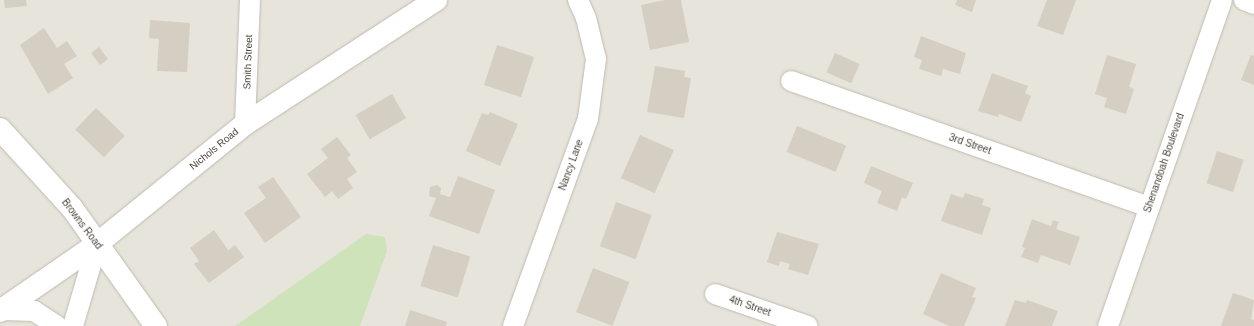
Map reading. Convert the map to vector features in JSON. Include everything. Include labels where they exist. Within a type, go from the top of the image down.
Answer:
[{"type":"street","name":"Smith Street","points":[[245,124],[250,0]]},
{"type":"street","name":"Nichols Road","points":[[1,310],[97,244],[245,124],[436,0]]},
{"type":"street","name":"Nancy Lane","points":[[513,326],[588,119],[596,59],[586,18],[578,0]]},
{"type":"street","name":"Shenandoah Boulevard","points":[[1108,326],[1222,0]]},
{"type":"street","points":[[1244,0],[1254,4]]},
{"type":"street","name":"3rd Street","points":[[791,81],[1149,207]]},
{"type":"street","name":"Browns Road","points":[[0,129],[72,208],[156,326]]},
{"type":"street","points":[[73,326],[97,244]]},
{"type":"street","name":"4th Street","points":[[715,294],[808,326]]},
{"type":"street","points":[[1,310],[34,311],[57,326]]},
{"type":"shaded area","points":[[0,0],[1254,0],[1254,326],[0,326]]},
{"type":"green space","points":[[366,234],[385,237],[387,251],[360,326],[235,326]]},
{"type":"building","points":[[4,0],[26,0],[27,6],[5,8]]},
{"type":"building","points":[[665,0],[681,0],[689,42],[650,50],[641,5]]},
{"type":"building","points":[[957,0],[976,0],[972,12],[955,5]]},
{"type":"building","points":[[1047,0],[1076,0],[1063,35],[1037,26]]},
{"type":"building","points":[[150,20],[190,23],[187,72],[157,71],[159,39],[149,38]]},
{"type":"building","points":[[44,28],[57,48],[67,41],[77,56],[64,64],[73,78],[48,94],[20,45]]},
{"type":"building","points":[[921,36],[966,53],[960,74],[943,69],[941,76],[919,69],[922,60],[914,57]]},
{"type":"building","points":[[497,45],[534,57],[521,97],[484,85]]},
{"type":"building","points":[[99,47],[108,59],[100,65],[91,53]]},
{"type":"building","points":[[835,53],[860,64],[851,83],[826,72]]},
{"type":"building","points":[[1107,55],[1136,64],[1129,87],[1134,89],[1126,114],[1104,107],[1107,98],[1095,94]]},
{"type":"building","points":[[1251,55],[1254,56],[1254,85],[1241,80]]},
{"type":"building","points":[[655,66],[685,71],[684,77],[691,78],[684,118],[647,112]]},
{"type":"building","points":[[992,73],[1028,86],[1025,93],[1031,96],[1021,122],[999,114],[998,117],[978,111]]},
{"type":"building","points":[[392,94],[406,118],[370,139],[356,115]]},
{"type":"building","points":[[96,108],[125,136],[104,157],[75,130]]},
{"type":"building","points":[[490,112],[518,124],[500,166],[466,151],[482,113],[488,115]]},
{"type":"building","points":[[797,126],[846,146],[836,172],[787,152]]},
{"type":"building","points":[[640,135],[674,150],[655,193],[621,178]]},
{"type":"building","points":[[337,137],[351,155],[347,158],[357,172],[347,179],[353,188],[338,199],[332,191],[325,197],[307,174],[328,158],[321,149]]},
{"type":"building","points":[[1217,151],[1244,160],[1233,192],[1206,183]]},
{"type":"building","points":[[871,166],[913,183],[906,199],[902,197],[897,211],[877,203],[882,191],[864,183]]},
{"type":"building","points":[[458,176],[495,190],[479,234],[429,216],[436,198],[429,196],[430,187],[437,185],[441,188],[440,194],[450,197]]},
{"type":"building","points":[[273,177],[301,217],[265,243],[244,213],[266,198],[258,187]]},
{"type":"building","points":[[965,193],[984,199],[982,205],[991,208],[982,235],[941,221],[951,194],[963,198]]},
{"type":"building","points":[[616,202],[652,215],[636,259],[600,246]]},
{"type":"building","points":[[1032,219],[1051,226],[1053,220],[1059,222],[1056,229],[1080,237],[1070,265],[1041,255],[1038,263],[1021,257],[1025,248],[1022,247]]},
{"type":"building","points":[[214,230],[228,250],[235,245],[244,257],[209,283],[194,264],[199,261],[190,248]]},
{"type":"building","points":[[777,232],[819,244],[808,275],[788,269],[790,264],[780,261],[779,266],[767,262]]},
{"type":"building","points":[[433,245],[470,256],[458,298],[420,286]]},
{"type":"building","points":[[593,268],[629,282],[613,326],[576,312]]},
{"type":"building","points":[[941,273],[976,288],[972,297],[976,298],[964,326],[949,326],[923,314]]},
{"type":"building","points":[[1233,293],[1254,300],[1251,319],[1254,320],[1254,326],[1221,326]]},
{"type":"building","points":[[1015,300],[1026,303],[1027,300],[1058,311],[1052,326],[1005,326]]},
{"type":"building","points":[[410,310],[447,322],[446,326],[405,326]]}]
